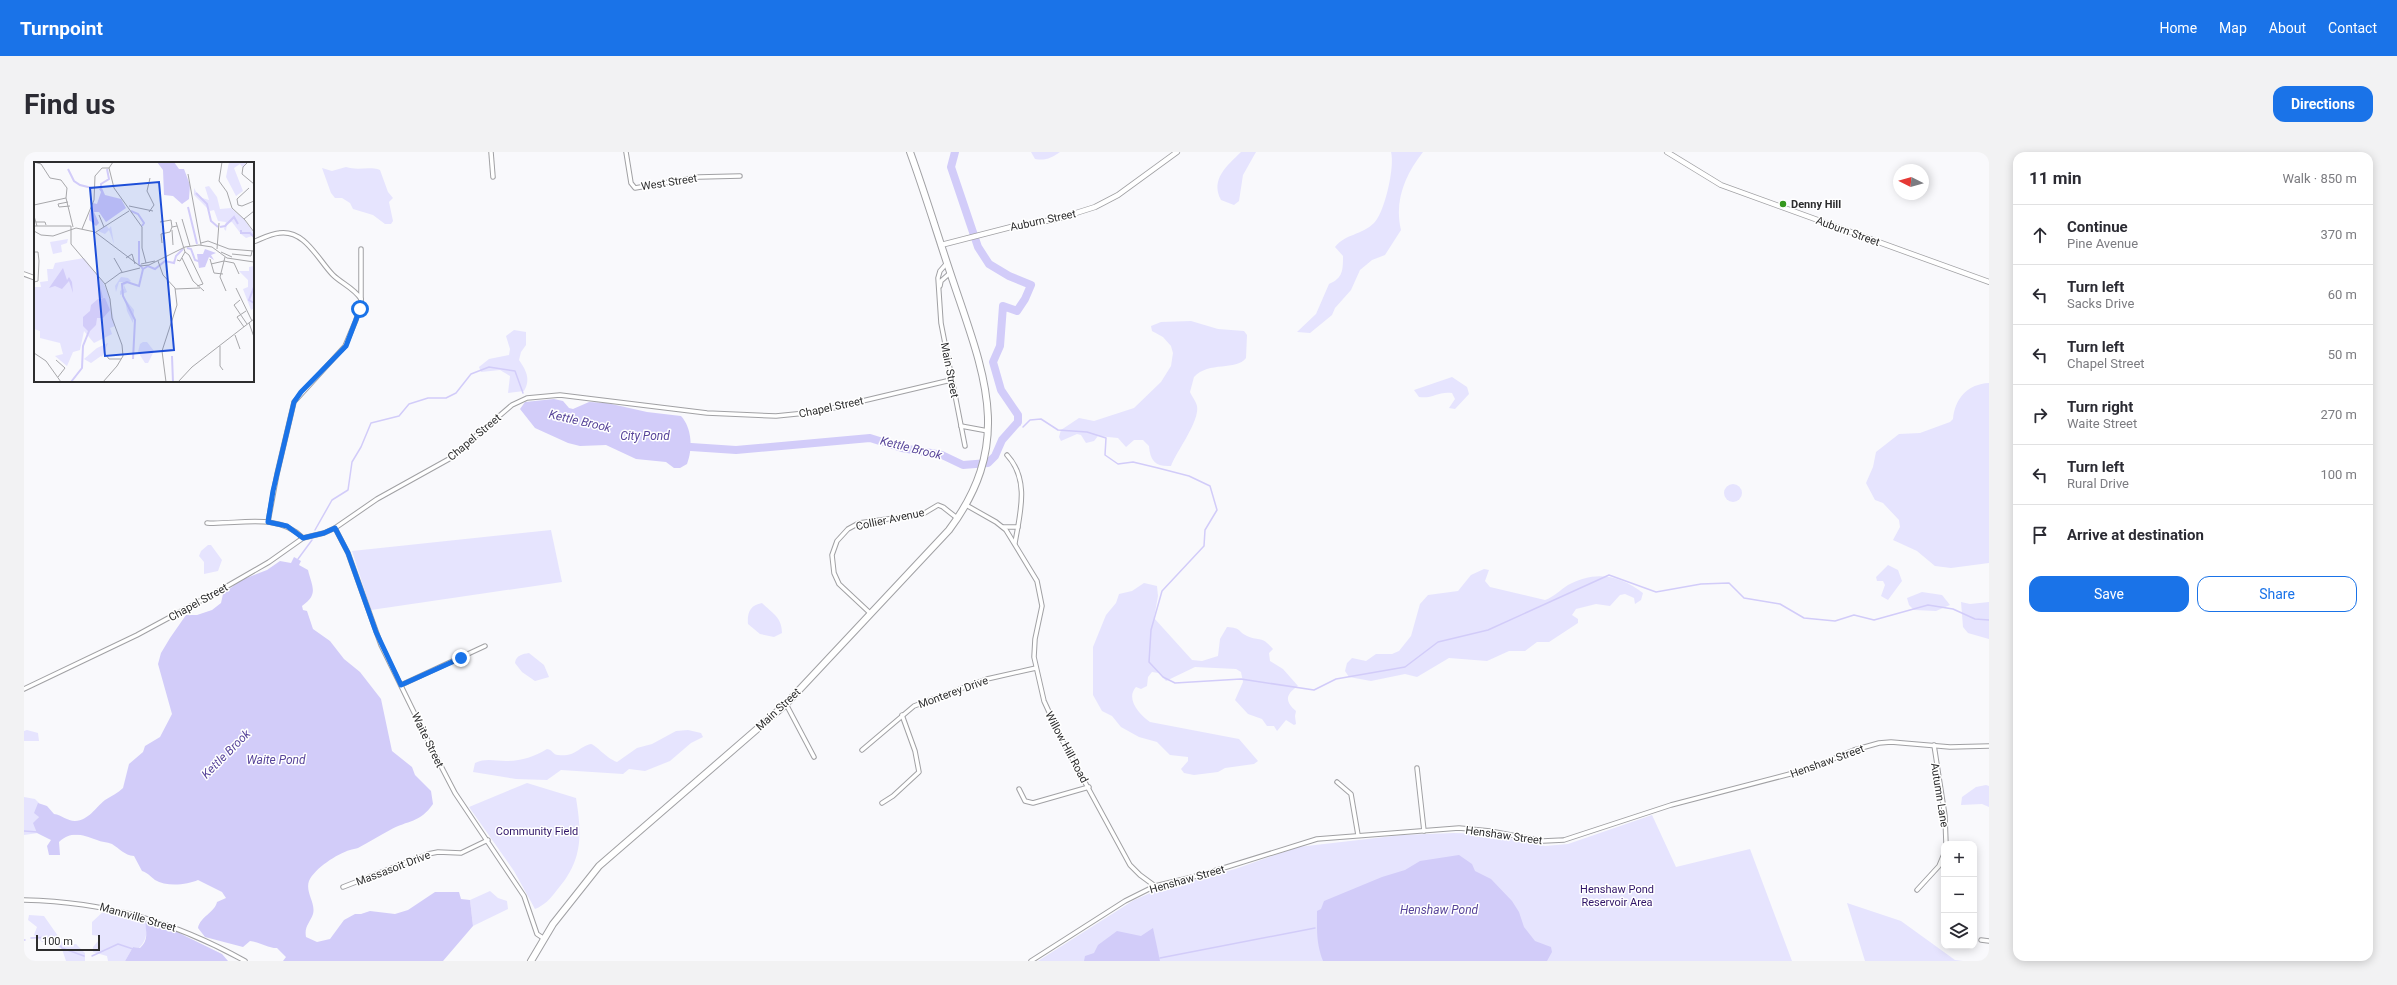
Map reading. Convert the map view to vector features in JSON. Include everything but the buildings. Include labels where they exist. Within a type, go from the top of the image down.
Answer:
[{"type":"highway","name":"Main Street","points":[[531,961],[543,938],[599,866],[786,704],[958,519],[966,505],[983,459],[988,431],[988,398],[984,379],[910,152]]},
{"type":"street","points":[[491,152],[493,177]]},
{"type":"street","name":"West Street","points":[[626,152],[630,183],[635,188],[699,177],[740,176]]},
{"type":"street","name":"Auburn Street","points":[[941,245],[1011,227],[1057,219],[1096,207],[1118,195],[1177,152]]},
{"type":"street","name":"Auburn Street","points":[[1667,152],[1721,185],[1989,282]]},
{"type":"street","points":[[254,242],[278,233],[291,234],[299,237],[314,251],[336,278],[358,295],[361,302]]},
{"type":"street","points":[[268,522],[275,480],[294,402],[301,392],[346,346],[356,320],[361,302],[361,249]]},
{"type":"street","name":"Main Street","points":[[947,263],[940,271],[939,287],[941,323],[965,446]]},
{"type":"street","points":[[939,287],[941,281],[950,273]]},
{"type":"street","points":[[24,274],[34,278]]},
{"type":"street","name":"Chapel Street","points":[[24,689],[137,635],[224,588],[269,562],[303,538],[324,533],[335,528],[377,499],[449,459],[512,405],[532,397],[560,395],[707,413],[776,416],[816,412],[951,380]]},
{"type":"street","points":[[962,426],[988,431]]},
{"type":"street","points":[[1007,455],[1016,465],[1021,483],[1022,501],[1015,543]]},
{"type":"street","points":[[966,505],[1002,527],[1018,527]]},
{"type":"street","name":"Collier Avenue","points":[[870,613],[839,584],[834,573],[832,555],[840,536],[859,523],[923,514],[938,506],[944,507],[958,519]]},
{"type":"street","points":[[207,523],[268,522],[287,526],[303,538]]},
{"type":"street","name":"Willow Hill Road","points":[[1002,527],[1015,543],[1036,577],[1041,593],[1042,610],[1034,645],[1036,668],[1048,710],[1130,865],[1138,874],[1156,886]]},
{"type":"street","name":"Waite Street","points":[[335,528],[348,553],[376,632],[441,768],[524,896],[537,934],[543,938]]},
{"type":"street","points":[[401,685],[485,646]]},
{"type":"street","name":"Monterey Drive","points":[[862,750],[914,706],[969,686],[1036,668]]},
{"type":"street","points":[[786,704],[814,757]]},
{"type":"street","points":[[882,803],[893,796],[919,772],[915,751],[902,715]]},
{"type":"street","name":"Henshaw Street","points":[[1031,961],[1125,901],[1156,886],[1201,876],[1302,843],[1332,837],[1475,829],[1539,840],[1564,840],[1671,805],[1809,769],[1854,750],[1879,743],[1934,746],[1989,746]]},
{"type":"street","name":"Autumn Lane","points":[[1934,746],[1944,816],[1946,841]]},
{"type":"street","points":[[1417,768],[1424,831]]},
{"type":"street","points":[[1337,782],[1351,794],[1358,835]]},
{"type":"street","points":[[1019,789],[1025,801],[1033,803],[1089,787]]},
{"type":"street","name":"Massasoit Drive","points":[[343,887],[428,854],[438,852],[461,852],[488,840]]},
{"type":"street","points":[[1917,890],[1939,866],[1941,861]]},
{"type":"street","name":"Mannville Street","points":[[24,900],[85,904],[142,916],[178,928],[245,961]]},
{"type":"street","points":[[1981,940],[1989,941]]},
{"type":"green space","points":[[1031,152],[1060,152],[1042,160],[1035,159]]},
{"type":"green space","points":[[1241,152],[1256,152],[1243,175],[1239,201],[1234,205],[1221,200],[1218,192],[1218,186],[1222,173],[1230,162]]},
{"type":"green space","points":[[1391,152],[1423,152],[1406,179],[1400,199],[1399,219],[1401,230],[1385,255],[1372,260],[1360,270],[1351,290],[1335,308],[1332,315],[1310,333],[1297,332],[1316,314],[1329,284],[1334,282],[1340,276],[1343,265],[1343,256],[1335,247],[1344,239],[1369,227],[1378,217],[1388,189],[1392,167]]},
{"type":"green space","points":[[346,167],[355,169],[372,168],[380,170],[388,192],[393,198],[389,202],[393,221],[391,224],[385,224],[373,215],[353,209],[350,203],[342,198],[335,198],[331,193],[322,168],[332,171]]},
{"type":"green space","points":[[1191,321],[1218,329],[1244,331],[1247,335],[1246,358],[1242,362],[1229,366],[1207,369],[1194,377],[1190,392],[1197,406],[1195,420],[1171,466],[1161,465],[1155,462],[1152,459],[1149,446],[1143,440],[1134,440],[1126,447],[1118,438],[1098,436],[1094,441],[1086,443],[1081,435],[1077,434],[1061,441],[1059,437],[1061,430],[1079,418],[1094,421],[1134,408],[1161,382],[1171,366],[1173,353],[1171,346],[1163,337],[1152,331],[1151,326],[1161,322]]},
{"type":"green space","points":[[514,330],[526,332],[526,345],[521,352],[519,360],[526,371],[527,382],[524,391],[508,393],[510,376],[500,370],[481,372],[479,367],[489,359],[509,355],[510,349],[506,336]]},
{"type":"green space","points":[[1452,377],[1467,387],[1469,394],[1455,409],[1449,408],[1455,399],[1452,393],[1419,397],[1414,390]]},
{"type":"green space","points":[[1989,383],[1989,563],[1951,568],[1935,566],[1917,551],[1893,540],[1900,527],[1899,520],[1883,503],[1875,500],[1866,483],[1873,467],[1876,452],[1899,434],[1920,433],[1950,422],[1953,419],[1954,411],[1960,399],[1969,389]]},
{"type":"green space","points":[[1729,484],[1737,484],[1742,489],[1740,500],[1737,502],[1729,502],[1724,497],[1724,489]]},
{"type":"green space","points":[[551,530],[562,582],[371,610],[352,551]]},
{"type":"green space","points":[[208,545],[211,545],[222,560],[218,571],[204,574],[204,562],[199,556],[201,551]]},
{"type":"green space","points":[[1888,565],[1898,570],[1902,581],[1888,600],[1881,596],[1885,585],[1883,581],[1877,581],[1876,577]]},
{"type":"green space","points":[[1484,569],[1489,570],[1485,581],[1490,587],[1545,600],[1578,580],[1598,576],[1625,582],[1643,593],[1641,600],[1635,604],[1634,598],[1625,594],[1620,595],[1610,606],[1596,604],[1576,609],[1572,615],[1578,619],[1578,623],[1549,642],[1537,642],[1525,651],[1509,651],[1487,661],[1449,658],[1417,677],[1405,674],[1371,681],[1349,677],[1345,671],[1347,663],[1352,658],[1366,661],[1376,654],[1392,654],[1399,651],[1411,636],[1420,604],[1428,595],[1458,591],[1471,575]]},
{"type":"green space","points":[[1144,583],[1157,586],[1158,596],[1154,618],[1192,660],[1202,661],[1218,656],[1220,639],[1227,627],[1235,628],[1247,636],[1266,642],[1273,649],[1269,653],[1270,661],[1283,669],[1298,686],[1291,692],[1288,698],[1288,701],[1296,711],[1296,724],[1294,725],[1286,720],[1277,731],[1274,726],[1267,726],[1262,719],[1248,714],[1235,700],[1243,682],[1241,672],[1236,669],[1195,667],[1166,681],[1159,673],[1152,672],[1148,677],[1147,686],[1141,689],[1136,687],[1133,692],[1132,697],[1135,706],[1138,711],[1150,722],[1239,739],[1258,761],[1254,764],[1225,768],[1218,772],[1194,775],[1184,773],[1181,769],[1188,761],[1188,757],[1170,755],[1157,742],[1139,737],[1121,727],[1112,716],[1102,711],[1093,695],[1093,647],[1106,615],[1116,603],[1119,594],[1132,591]]},
{"type":"green space","points":[[1922,592],[1942,595],[1950,605],[1936,611],[1914,610],[1909,605],[1907,598]]},
{"type":"green space","points":[[1961,602],[1970,604],[1989,602],[1989,639],[1968,633],[1963,627]]},
{"type":"green space","points":[[762,603],[776,616],[782,628],[782,633],[774,637],[760,634],[748,624],[750,610]]},
{"type":"green space","points":[[529,653],[544,665],[549,677],[535,681],[522,672],[515,663],[516,660],[520,655]]},
{"type":"green space","points":[[27,730],[38,733],[39,741],[24,741],[24,731]]},
{"type":"green space","points":[[688,730],[701,733],[703,737],[691,743],[670,761],[645,771],[629,769],[623,774],[561,770],[547,780],[516,779],[473,772],[475,763],[479,761],[512,761],[532,756],[547,749],[551,750],[556,755],[569,755],[591,744],[609,758],[617,762],[637,748],[652,744],[676,731]]},
{"type":"green space","name":"Community Field","points":[[527,783],[576,798],[579,824],[578,847],[572,868],[566,879],[550,899],[542,906],[535,909],[514,871],[469,807]]},
{"type":"green space","points":[[1986,785],[1989,786],[1989,807],[1982,804],[1961,805],[1962,797],[1976,787]]},
{"type":"green space","points":[[24,797],[35,799],[39,803],[39,817],[34,823],[38,833],[24,835]]},
{"type":"green space","name":"Henshaw Pond Reservoir Area","points":[[1652,815],[1676,867],[1750,849],[1792,961],[1038,961],[1134,900],[1155,891],[1235,869],[1298,847],[1402,835],[1454,833],[1492,834],[1545,846],[1568,844]]},
{"type":"green space","points":[[490,891],[498,898],[507,901],[508,909],[473,926],[470,900]]},
{"type":"green space","points":[[1847,903],[1901,921],[1955,960],[1963,961],[1865,961]]},
{"type":"green space","points":[[105,910],[143,919],[145,923],[146,938],[139,948],[133,947],[125,961],[108,961],[107,956],[93,952],[93,947],[99,940],[100,936],[92,935],[92,922]]},
{"type":"green space","points":[[29,915],[44,916],[65,946],[76,944],[85,953],[85,961],[66,961],[62,949],[51,943],[42,942],[34,935],[37,927],[28,920]]},
{"type":"water","name":"City Pond","points":[[554,399],[563,401],[569,408],[573,409],[589,402],[607,403],[647,412],[681,416],[687,426],[691,445],[687,464],[680,468],[674,468],[666,462],[636,459],[606,445],[580,446],[568,443],[535,428],[520,409],[525,402]]},
{"type":"water","name":"Waite Pond","points":[[294,557],[301,561],[299,565],[308,570],[311,581],[313,590],[311,598],[302,606],[303,610],[307,611],[313,629],[330,641],[344,659],[360,672],[381,699],[392,751],[412,767],[415,775],[431,791],[433,804],[423,815],[418,818],[390,830],[358,848],[339,855],[316,871],[308,885],[314,910],[307,927],[306,937],[317,942],[330,939],[344,920],[355,914],[370,911],[395,914],[408,910],[435,892],[459,892],[461,899],[470,900],[473,926],[443,961],[283,961],[286,957],[277,948],[250,941],[243,947],[205,937],[198,928],[199,924],[216,906],[217,902],[226,898],[222,892],[198,880],[188,883],[165,884],[155,880],[142,871],[134,856],[125,853],[112,844],[82,835],[73,835],[64,838],[59,842],[60,855],[49,855],[47,846],[51,840],[37,833],[33,823],[39,817],[34,813],[38,803],[47,806],[54,814],[75,821],[88,816],[105,800],[123,788],[129,764],[143,752],[145,746],[160,737],[172,714],[158,664],[161,653],[186,615],[197,615],[212,610],[221,603],[223,594],[241,580],[267,570],[280,561],[291,563]]},
{"type":"water","name":"Henshaw Pond","points":[[1459,855],[1472,864],[1475,871],[1491,879],[1512,901],[1519,912],[1524,927],[1535,941],[1551,947],[1552,952],[1547,961],[1323,961],[1318,942],[1317,911],[1321,909],[1324,901],[1382,877],[1405,870],[1420,861]]},
{"type":"water","points":[[145,921],[173,930],[222,954],[228,961],[125,961],[133,947],[140,948],[145,942]]},
{"type":"water","points":[[1153,928],[1160,961],[1084,961],[1085,956],[1094,953],[1098,945],[1117,931],[1141,936]]},
{"type":"waterway","name":"Kettle Brook","points":[[691,447],[736,450],[870,438],[902,448],[942,455],[963,465],[988,463],[995,456],[1002,440],[1018,422],[1018,415],[1001,390],[993,362],[1000,346],[1003,306],[1017,311],[1025,299],[1031,285],[1009,276],[989,264],[978,247],[951,167],[955,152]]},
{"type":"waterway","name":"Kettle Brook","points":[[315,530],[332,500],[348,490],[352,462],[361,447],[371,423],[399,416],[409,404],[428,398],[446,398],[456,393],[471,374],[489,367],[515,371],[523,393]]},
{"type":"waterway","points":[[1023,427],[1030,420],[1041,419],[1058,430],[1087,432],[1106,438],[1105,455],[1118,464],[1133,462],[1189,476],[1210,486],[1217,510],[1205,530],[1204,546],[1162,591],[1151,630],[1149,662],[1163,677],[1175,683],[1241,679],[1314,690],[1336,679],[1405,667],[1438,642],[1488,630],[1609,575],[1656,592],[1701,584],[1729,583],[1744,598],[1780,604],[1804,618],[1835,621],[1854,615],[1874,620],[1928,605],[1953,609],[1975,619],[1989,620]]},
{"type":"waterway","name":"Kettle Brook","points":[[298,559],[312,540]]},
{"type":"waterway","name":"Kettle Brook","points":[[24,831],[38,832]]},
{"type":"waterway","name":"Kettle Brook","points":[[72,834],[80,834]]},
{"type":"waterway","points":[[1160,958],[1315,928]]},
{"type":"waterway","points":[[31,938],[54,937],[62,948],[84,956]]},
{"type":"waterway","points":[[92,956],[118,944],[133,949]]},
{"type":"place","name":"Denny Hill","points":[[1783,204]]},
{"type":"route","points":[[360,309],[346,346],[301,392],[291,408],[273,491],[268,522],[287,526],[303,538],[310,535],[324,533],[335,528],[348,553],[370,618],[401,685],[461,658]]}]
